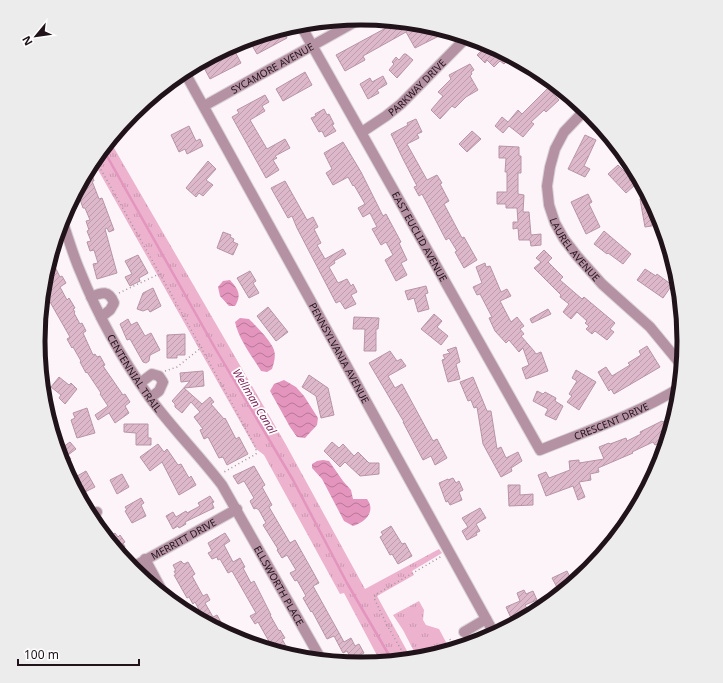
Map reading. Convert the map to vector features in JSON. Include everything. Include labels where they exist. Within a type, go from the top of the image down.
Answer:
[{"type":"street","name":"SYCAMORE AVENUE","points":[[204,106],[348,26]]},
{"type":"street","name":"EAST EUCLID AVENUE","points":[[304,30],[540,450]]},
{"type":"street","name":"PARKWAY DRIVE","points":[[362,132],[401,104],[462,42]]},
{"type":"street","name":"PENNSYLVANIA AVENUE","points":[[187,77],[492,630]]},
{"type":"street","name":"LAUREL AVENUE","points":[[581,114],[564,132],[555,149],[550,167],[548,186],[549,205],[555,223],[564,239],[577,256],[602,284],[650,327],[677,361]]},
{"type":"street","name":"CENTENNIAL TRAIL","points":[[66,230],[91,297],[124,360],[150,398],[216,477],[237,510]]},
{"type":"street","points":[[91,297],[99,293],[108,294],[112,297],[114,303],[110,310],[101,316]]},
{"type":"street","points":[[140,383],[152,374],[159,376],[163,382],[159,391],[150,398]]},
{"type":"street","name":"CRESCENT DRIVE","points":[[540,450],[637,411],[674,391]]},
{"type":"street","name":"MERRITT DRIVE","points":[[138,565],[237,510]]},
{"type":"street","name":"ELLSWORTH PLACE","points":[[237,510],[318,655]]},
{"type":"street","points":[[146,560],[159,584]]},
{"type":"street","points":[[464,632],[486,619]]},
{"type":"path","points":[[98,166],[202,347],[256,448],[256,454],[216,477]]},
{"type":"path","points":[[112,297],[159,274]]},
{"type":"path","points":[[159,376],[161,373],[177,366],[202,347]]},
{"type":"path","points":[[405,655],[387,625],[374,598],[375,595],[449,552]]},
{"type":"path","points":[[450,639],[452,644]]},
{"type":"green space","points":[[113,146],[285,443],[365,589],[439,549],[442,553],[412,571],[414,575],[377,596],[409,654],[378,657],[344,593],[340,594],[264,455],[255,448],[97,168]]},
{"type":"green space","points":[[419,601],[424,610],[423,620],[426,625],[439,629],[447,644],[447,646],[415,653],[393,615]]},
{"type":"water","points":[[230,280],[235,286],[239,295],[235,306],[229,306],[220,296],[218,287],[223,281]]},
{"type":"water","points":[[240,318],[249,319],[263,333],[275,352],[272,369],[267,372],[261,371],[237,329],[235,322]]},
{"type":"water","points":[[284,380],[296,387],[304,396],[318,418],[317,425],[305,438],[297,437],[270,391],[274,384]]},
{"type":"water","points":[[323,460],[329,461],[351,490],[353,499],[367,499],[370,503],[370,512],[366,519],[362,522],[353,526],[344,521],[322,479],[312,468],[312,464]]},
{"type":"building","points":[[388,27],[423,31],[439,36],[415,48],[406,32],[363,56],[365,60],[345,71],[336,55]]},
{"type":"building","points":[[285,35],[287,38],[257,54],[252,45]]},
{"type":"building","points":[[483,49],[507,61],[504,64],[500,61],[494,67],[487,60],[485,63],[477,55]]},
{"type":"building","points":[[235,52],[241,63],[210,79],[204,67]]},
{"type":"building","points":[[404,54],[413,60],[397,78],[389,70],[394,64],[392,62],[396,57],[399,60]]},
{"type":"building","points":[[470,64],[474,70],[471,72],[472,74],[470,76],[478,90],[466,97],[455,108],[452,106],[440,119],[431,110],[443,96],[438,92],[451,79],[449,75]]},
{"type":"building","points":[[305,72],[312,85],[283,101],[276,89]]},
{"type":"building","points":[[383,76],[387,84],[377,90],[379,93],[368,99],[360,84],[370,78],[372,82]]},
{"type":"building","points":[[548,88],[559,100],[546,112],[544,110],[531,122],[534,124],[523,137],[509,126],[503,133],[495,126],[502,117],[508,122],[518,110],[522,114]]},
{"type":"building","points":[[265,95],[269,102],[262,106],[265,111],[250,120],[267,149],[285,139],[290,148],[275,156],[277,158],[273,160],[279,170],[266,178],[232,117],[239,113],[237,110]]},
{"type":"building","points":[[324,109],[327,115],[329,114],[334,124],[332,125],[336,131],[325,137],[322,131],[319,132],[311,118],[316,116],[315,114]]},
{"type":"building","points":[[416,119],[422,132],[417,134],[419,138],[407,144],[427,180],[437,175],[442,183],[440,184],[449,201],[444,204],[462,238],[464,237],[477,260],[464,268],[455,252],[457,251],[449,238],[446,240],[422,194],[419,196],[414,187],[417,186],[391,134],[408,125],[407,123]]},
{"type":"building","points":[[189,126],[196,141],[200,139],[203,146],[187,154],[185,149],[179,152],[171,135]]},
{"type":"building","points":[[472,131],[481,139],[467,152],[459,144]]},
{"type":"building","points":[[585,135],[596,140],[584,166],[590,169],[585,177],[568,169]]},
{"type":"building","points":[[343,142],[361,172],[383,216],[386,214],[401,242],[399,243],[407,260],[401,263],[407,275],[396,281],[385,260],[393,255],[386,242],[381,245],[372,229],[377,227],[370,213],[363,217],[358,208],[365,204],[354,185],[353,186],[348,177],[333,185],[326,173],[332,169],[324,153]]},
{"type":"building","points":[[499,146],[519,147],[519,156],[521,156],[521,173],[518,173],[518,194],[524,195],[523,212],[529,212],[531,235],[541,234],[541,245],[531,246],[530,240],[519,240],[518,228],[513,229],[513,222],[518,222],[517,208],[506,208],[506,204],[497,204],[497,192],[507,192],[507,172],[505,172],[506,158],[499,158]]},
{"type":"building","points":[[208,161],[216,169],[206,180],[213,185],[203,196],[199,193],[196,197],[186,188]]},
{"type":"building","points":[[618,165],[630,177],[629,179],[635,185],[626,193],[608,174]]},
{"type":"building","points":[[92,175],[94,181],[92,181],[99,199],[102,198],[114,230],[109,232],[107,228],[105,229],[117,273],[97,279],[93,264],[98,263],[94,250],[90,251],[87,242],[91,241],[87,231],[89,230],[86,221],[90,220],[85,208],[83,208],[80,199]]},
{"type":"building","points":[[285,181],[307,220],[313,217],[318,227],[314,229],[321,243],[317,245],[325,259],[343,249],[346,254],[334,261],[335,263],[329,267],[338,283],[347,279],[351,286],[353,284],[357,292],[351,295],[356,304],[345,309],[340,301],[336,303],[292,216],[288,218],[271,188]]},
{"type":"building","points":[[588,194],[592,202],[589,204],[600,227],[586,234],[571,202]]},
{"type":"building","points":[[643,198],[656,225],[645,227],[640,199]]},
{"type":"building","points":[[604,231],[631,254],[623,264],[594,244]]},
{"type":"building","points":[[223,232],[231,235],[230,237],[234,239],[233,242],[238,244],[233,255],[217,248]]},
{"type":"building","points":[[544,250],[552,258],[548,262],[563,277],[560,280],[582,299],[584,297],[615,323],[610,329],[614,332],[607,340],[595,331],[592,334],[586,329],[589,326],[585,323],[587,321],[577,312],[571,319],[563,312],[569,304],[560,297],[561,295],[534,268],[541,262],[536,258]]},
{"type":"building","points":[[138,255],[148,273],[139,278],[140,281],[130,286],[125,277],[132,274],[125,261]]},
{"type":"building","points":[[485,263],[486,267],[490,266],[501,292],[507,289],[511,296],[500,301],[511,322],[517,317],[524,326],[520,329],[524,334],[521,336],[536,354],[541,352],[548,371],[526,379],[522,368],[529,365],[523,348],[519,352],[509,340],[506,343],[495,331],[489,318],[492,317],[480,294],[477,295],[473,287],[482,283],[476,267]]},
{"type":"building","points":[[54,266],[60,277],[62,276],[66,283],[60,287],[67,300],[69,298],[75,308],[73,309],[75,312],[74,313],[86,331],[83,333],[93,355],[95,354],[97,357],[100,356],[105,365],[103,366],[123,395],[125,394],[130,402],[125,406],[129,413],[115,423],[109,413],[98,420],[95,415],[108,406],[87,372],[86,373],[73,347],[72,348],[67,339],[70,337],[50,302],[48,303]]},
{"type":"building","points":[[645,269],[656,276],[657,274],[672,285],[663,298],[637,280]]},
{"type":"building","points":[[250,271],[256,281],[253,283],[259,293],[249,298],[237,278]]},
{"type":"building","points":[[426,286],[428,293],[425,294],[429,309],[418,312],[414,298],[408,300],[405,291]]},
{"type":"building","points":[[153,288],[161,306],[150,312],[148,309],[143,311],[137,309],[143,293]]},
{"type":"building","points":[[268,307],[288,332],[276,341],[257,316]]},
{"type":"building","points":[[548,309],[551,314],[532,323],[530,319]]},
{"type":"building","points":[[434,314],[442,321],[437,327],[448,336],[441,345],[421,329]]},
{"type":"building","points":[[354,317],[379,318],[378,329],[376,329],[376,351],[364,351],[365,329],[353,329]]},
{"type":"building","points":[[128,319],[131,325],[137,322],[145,336],[151,333],[160,350],[150,355],[149,361],[146,363],[143,362],[130,339],[127,340],[120,324]]},
{"type":"building","points":[[185,334],[185,355],[177,355],[177,358],[167,358],[167,335]]},
{"type":"building","points":[[647,346],[660,367],[614,394],[611,389],[609,391],[598,372],[606,367],[612,376],[630,365],[628,363],[641,355],[639,351]]},
{"type":"building","points":[[456,347],[460,362],[456,364],[460,379],[448,382],[442,360],[445,359],[443,355],[450,353],[447,350]]},
{"type":"building","points":[[390,351],[397,361],[401,359],[406,366],[388,376],[395,388],[402,384],[433,441],[437,439],[447,458],[435,465],[431,456],[423,460],[404,422],[369,363]]},
{"type":"building","points":[[576,370],[596,382],[579,410],[567,402],[572,396],[569,394],[577,381],[572,378]]},
{"type":"building","points":[[203,371],[204,386],[184,388],[202,404],[210,397],[214,402],[211,404],[224,419],[225,418],[236,439],[239,437],[248,454],[227,465],[223,457],[219,458],[208,437],[204,439],[200,430],[203,429],[194,417],[200,412],[191,402],[182,413],[175,407],[175,404],[172,401],[190,381],[181,382],[180,373]]},
{"type":"building","points":[[309,375],[328,388],[334,415],[321,418],[316,396],[302,387]]},
{"type":"building","points":[[59,377],[69,385],[71,383],[77,389],[65,404],[59,398],[61,395],[51,387]]},
{"type":"building","points":[[473,377],[487,411],[491,411],[497,449],[501,447],[506,458],[518,452],[522,461],[511,468],[512,471],[501,477],[483,444],[477,407],[474,408],[471,400],[468,401],[460,382]]},
{"type":"building","points":[[537,391],[543,394],[545,392],[556,398],[555,401],[563,406],[556,420],[545,415],[548,409],[533,401]]},
{"type":"building","points":[[87,408],[95,433],[77,438],[71,420],[75,418],[73,413]]},
{"type":"building","points":[[668,419],[663,435],[660,437],[661,442],[655,445],[653,442],[632,452],[633,453],[598,468],[599,472],[590,474],[591,480],[579,482],[585,497],[578,500],[573,486],[546,496],[538,475],[546,472],[549,478],[570,470],[569,461],[579,460],[579,463],[604,459],[599,447],[626,438],[627,441],[641,434],[640,432],[662,421],[663,422]]},
{"type":"building","points":[[124,424],[148,424],[148,438],[151,438],[151,445],[136,445],[136,433],[124,432]]},
{"type":"building","points":[[70,442],[76,449],[68,455],[71,459],[68,461],[63,447]]},
{"type":"building","points":[[332,442],[339,448],[343,444],[354,456],[358,452],[369,463],[379,463],[379,474],[360,476],[345,462],[340,467],[324,451]]},
{"type":"building","points":[[158,444],[164,452],[167,449],[178,465],[181,464],[189,478],[191,476],[196,485],[179,495],[162,462],[150,471],[140,457]]},
{"type":"building","points":[[254,466],[265,485],[262,487],[272,505],[269,507],[290,543],[295,540],[313,572],[319,583],[313,586],[344,642],[351,638],[355,646],[359,644],[364,653],[356,658],[351,657],[347,651],[343,653],[334,636],[327,639],[303,598],[306,596],[297,580],[295,581],[290,573],[296,570],[287,555],[282,558],[277,550],[278,549],[263,525],[266,523],[259,510],[256,508],[254,509],[250,501],[254,498],[244,481],[238,484],[233,476]]},
{"type":"building","points":[[86,471],[95,487],[84,493],[76,477]]},
{"type":"building","points":[[122,474],[129,487],[117,494],[110,480]]},
{"type":"building","points":[[453,478],[456,483],[459,481],[463,490],[459,492],[462,500],[450,505],[448,501],[446,502],[439,483]]},
{"type":"building","points":[[508,485],[520,485],[520,495],[533,494],[533,505],[509,506]]},
{"type":"building","points":[[210,496],[214,502],[212,503],[214,508],[185,522],[186,524],[179,528],[178,526],[173,529],[166,516],[173,512],[176,517],[186,511],[187,513],[200,506],[198,503]]},
{"type":"building","points":[[141,498],[144,503],[141,505],[146,516],[132,523],[125,511],[127,510],[125,507]]},
{"type":"building","points":[[480,508],[486,518],[476,524],[480,531],[476,533],[477,535],[467,540],[462,531],[468,527],[462,518]]},
{"type":"building","points":[[391,526],[402,544],[405,543],[412,556],[398,564],[392,554],[390,555],[380,537],[383,535],[381,532]]},
{"type":"building","points":[[115,533],[118,537],[120,535],[125,542],[123,543],[125,547],[123,549],[111,536]]},
{"type":"building","points":[[225,533],[230,541],[224,545],[233,562],[240,558],[245,567],[243,568],[251,583],[254,581],[270,615],[279,631],[280,630],[285,638],[282,639],[287,649],[271,644],[258,622],[255,624],[250,616],[256,613],[232,571],[228,573],[220,559],[218,560],[217,557],[212,559],[208,553],[212,551],[208,543]]},
{"type":"building","points":[[181,561],[184,564],[188,562],[195,574],[192,576],[203,596],[207,594],[210,600],[205,603],[213,617],[217,615],[221,622],[218,623],[202,615],[195,602],[193,604],[189,597],[187,598],[174,575],[176,575],[174,571],[176,571],[173,565]]},
{"type":"building","points":[[567,571],[570,577],[575,575],[558,589],[552,578]]},
{"type":"building","points":[[524,590],[526,594],[533,591],[537,600],[525,605],[528,610],[511,618],[506,607],[520,601],[517,593]]},
{"type":"waterway","name":"Wellman Canal","points":[[106,155],[215,348],[293,480],[347,583],[390,656]]}]
